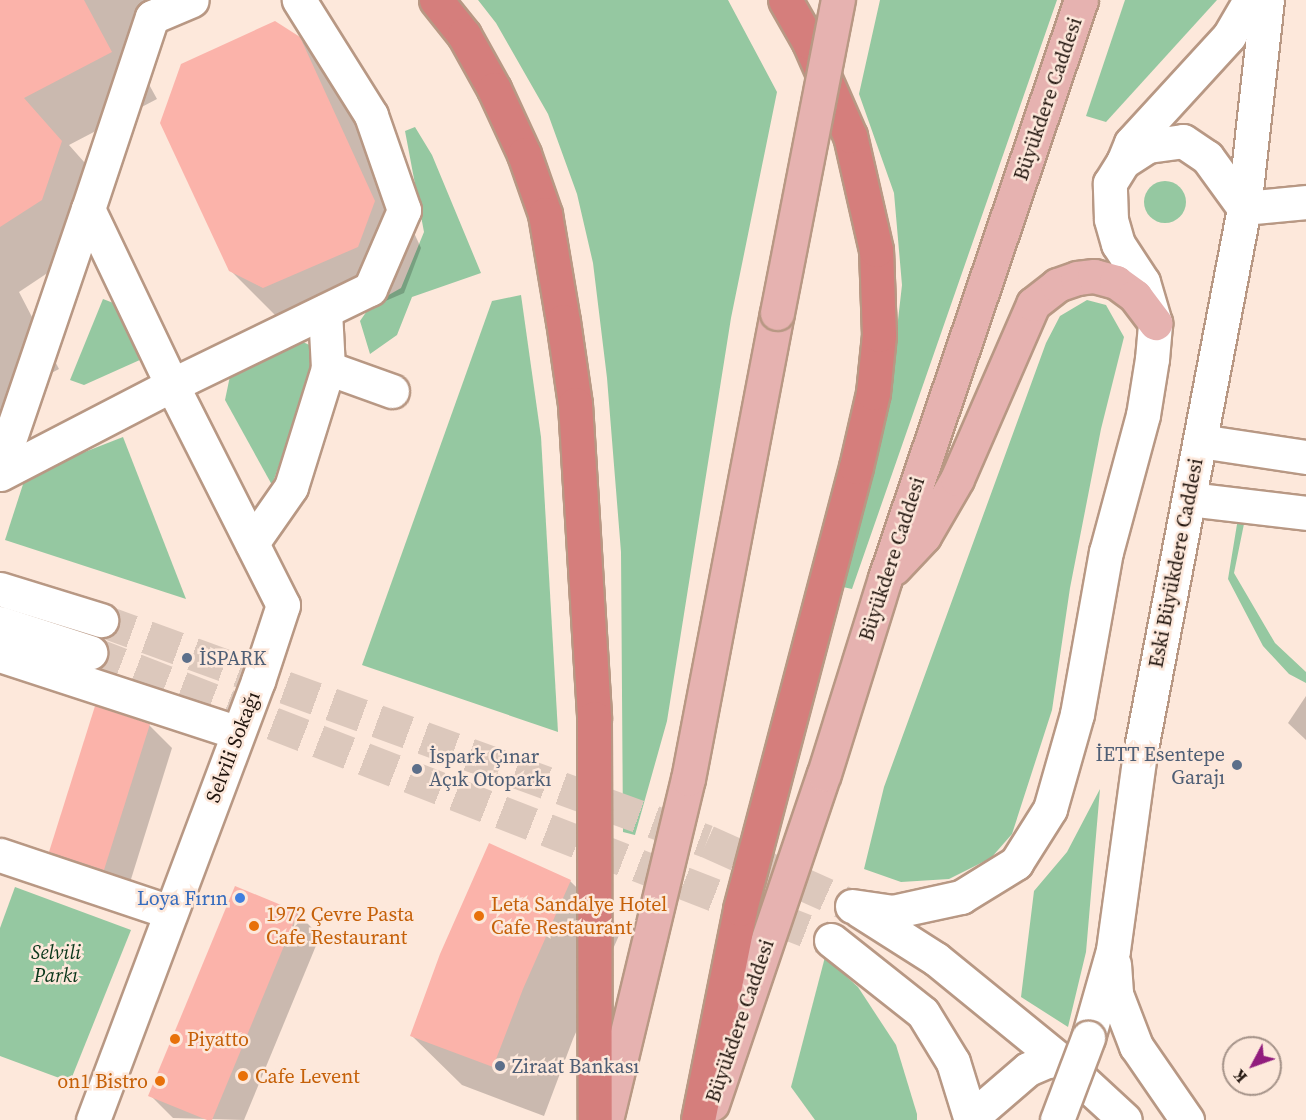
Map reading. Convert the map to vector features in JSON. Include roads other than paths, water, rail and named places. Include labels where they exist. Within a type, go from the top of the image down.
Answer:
[{"type":"highway","points":[[436,0],[464,36],[479,62],[524,154],[545,214],[563,321],[576,415],[594,718],[596,1120]]},
{"type":"highway","points":[[698,1120],[740,909],[856,467],[873,393],[879,335],[876,250],[850,136],[808,42],[785,0]]},
{"type":"main road","points":[[606,1120],[688,779],[838,0]]},
{"type":"main road","name":"Büyükdere Caddesi","points":[[707,1120],[824,774],[885,578],[1081,0]]},
{"type":"main road","points":[[885,578],[924,536],[957,479],[1033,304],[1057,285],[1077,278],[1095,276],[1116,282],[1135,296],[1155,324]]},
{"type":"street","points":[[0,467],[152,17],[192,0]]},
{"type":"street","points":[[0,474],[172,385],[370,289],[404,210],[371,115],[298,0]]},
{"type":"street","points":[[1125,1120],[1060,1060],[936,959],[852,906],[892,912],[961,897],[1016,863],[1050,809],[1077,714],[1106,552],[1143,415],[1155,324],[1143,282],[1118,244],[1111,219],[1110,183],[1131,143],[1229,36],[1250,0]]},
{"type":"street","name":"Eski Büyükdere Caddesi","points":[[1057,1120],[1088,1038],[1113,951],[1139,759],[1244,208],[1267,0]]},
{"type":"street","points":[[1123,162],[1148,146],[1183,141],[1208,157],[1244,208],[1306,202]]},
{"type":"street","name":"Selvili Sokağı","points":[[88,209],[172,385],[283,605],[238,733],[93,1120]]},
{"type":"street","points":[[252,543],[291,487],[328,368],[325,311]]},
{"type":"street","points":[[328,368],[392,392]]},
{"type":"street","points":[[1200,441],[1306,457]]},
{"type":"street","points":[[1189,499],[1306,513]]},
{"type":"street","points":[[0,588],[101,620]]},
{"type":"street","points":[[0,623],[90,652]]},
{"type":"street","points":[[0,655],[238,733]]},
{"type":"street","points":[[0,855],[171,912]]},
{"type":"street","points":[[831,940],[923,1013],[953,1062],[971,1119],[1028,1069],[1047,1061],[1060,1060]]},
{"type":"street","points":[[1113,951],[1116,994],[1136,1046],[1187,1120]]},
{"type":"tunnel","points":[[101,620],[707,841],[852,906]]},
{"type":"tunnel","points":[[90,652],[831,940]]},
{"type":"place","name":"İSPARK","points":[[187,658]]},
{"type":"place","name":"İETT Esentepe Garajı","points":[[1237,765]]},
{"type":"place","name":"İspark Çınar Açık Otoparkı","points":[[417,769]]},
{"type":"place","name":"Loya Fırın","points":[[240,898]]},
{"type":"place","name":"Leta Sandalye Hotel Cafe Restaurant","points":[[479,916]]},
{"type":"place","name":"1972 Çevre Pasta Cafe Restaurant","points":[[254,926]]},
{"type":"place","name":"Piyatto","points":[[175,1039]]},
{"type":"place","name":"Ziraat Bankası","points":[[500,1066]]},
{"type":"place","name":"Cafe Levent","points":[[243,1076]]},
{"type":"place","name":"on1 Bistro","points":[[160,1081]]},
{"type":"park label","name":"Selvili Parkı","points":[[56,964]]}]
